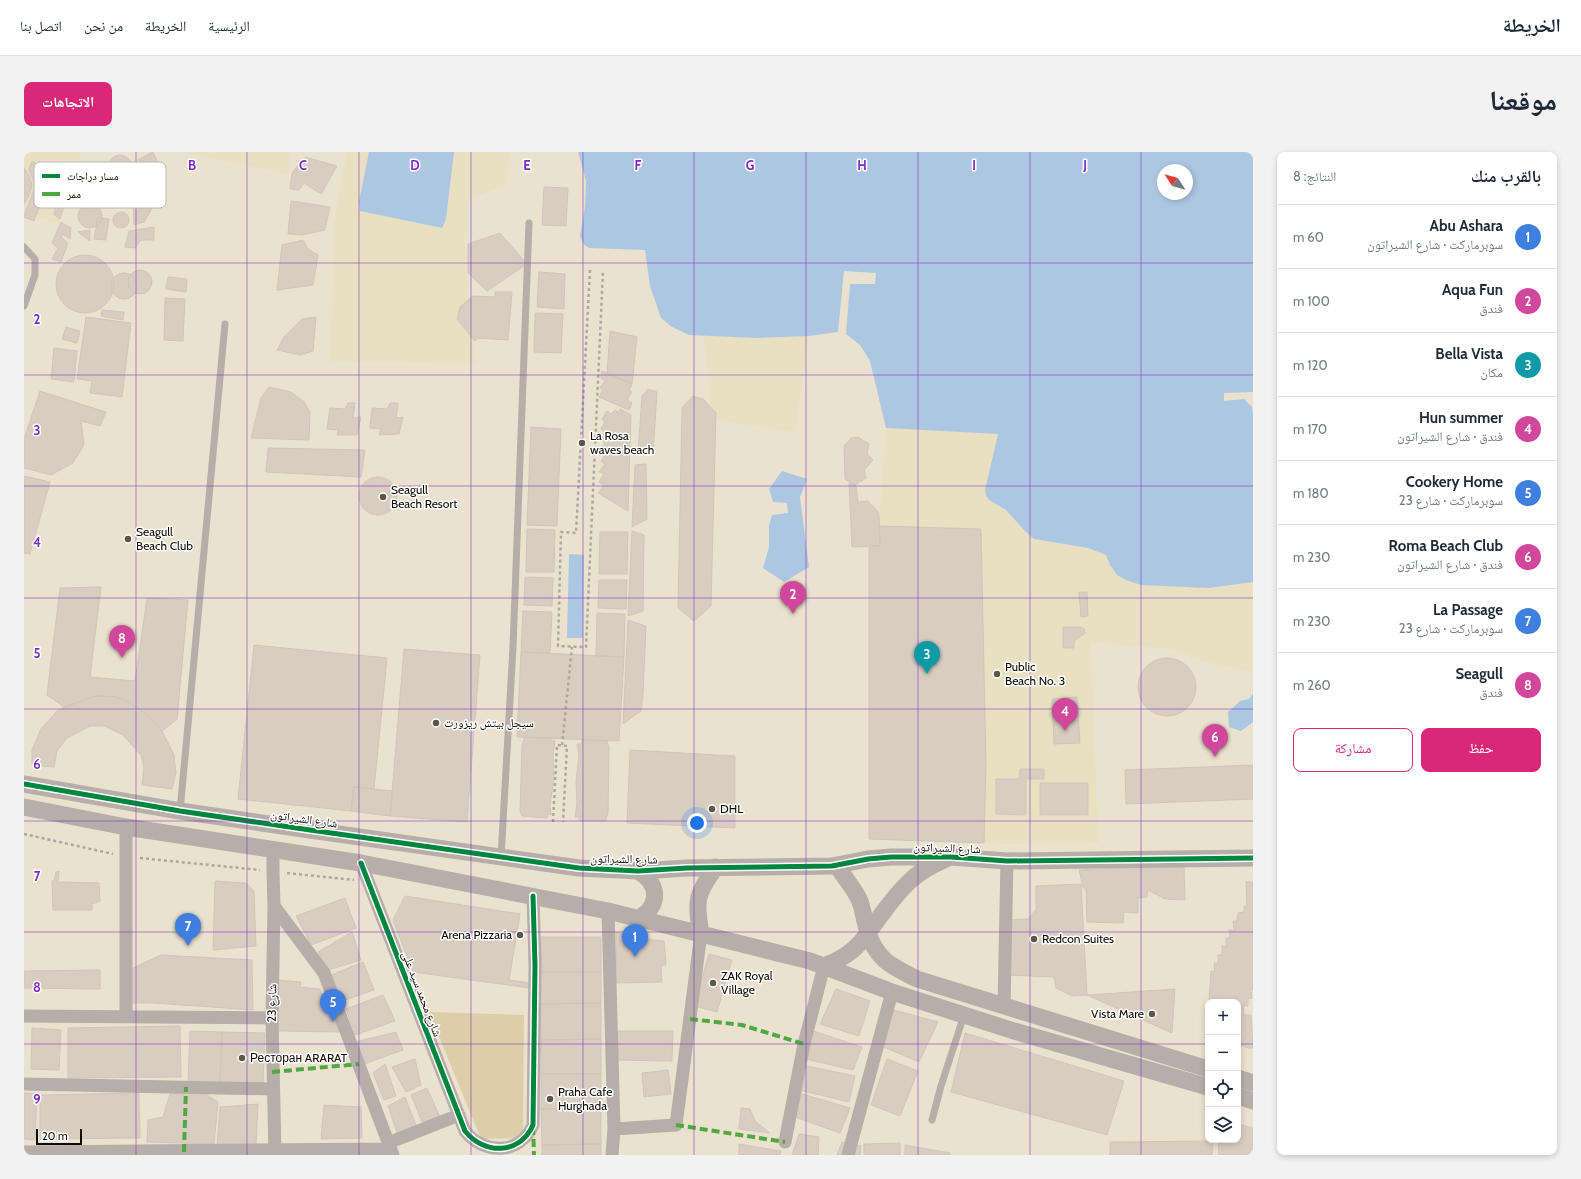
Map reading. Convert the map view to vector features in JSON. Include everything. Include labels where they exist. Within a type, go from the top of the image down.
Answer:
[{"type":"street","name":"شارع الشيراتون","points":[[24,784],[180,811],[579,868],[638,872],[716,867],[837,866],[868,859],[891,857],[951,857],[1006,861],[1253,858]]},
{"type":"street","points":[[24,807],[126,827],[362,863],[608,911],[810,961],[892,992],[964,1015],[1205,1087]]},
{"type":"street","points":[[126,827],[126,1017]]},
{"type":"street","name":"شارع 23","points":[[273,850],[274,906],[272,1018],[275,1153]]},
{"type":"street","points":[[824,966],[837,962],[860,944],[893,899],[910,881],[925,869],[951,857]]},
{"type":"street","points":[[1004,1006],[1006,861]]},
{"type":"street","name":"شارع محمد سيد على","points":[[362,863],[465,1131],[475,1143],[489,1150],[497,1151],[512,1148],[525,1139],[533,1125],[535,965],[533,896]]},
{"type":"street","points":[[837,866],[859,900],[874,950],[886,962],[900,971],[917,979],[1205,1068]]},
{"type":"street","points":[[614,1129],[676,1125],[700,934],[697,902],[701,890],[716,867]]},
{"type":"street","points":[[636,919],[644,916],[650,911],[654,904],[655,896],[654,888],[650,881],[645,875],[638,872]]},
{"type":"street","points":[[274,906],[324,973],[390,1149]]},
{"type":"street","points":[[608,911],[614,1129],[612,1155]]},
{"type":"street","points":[[785,1142],[804,1044],[824,966]]},
{"type":"street","points":[[848,1155],[892,992]]},
{"type":"street","points":[[24,1016],[272,1018]]},
{"type":"street","points":[[1241,1079],[1253,1083]]},
{"type":"street","points":[[24,1084],[273,1089]]},
{"type":"street","points":[[1241,1097],[1253,1101]]},
{"type":"street","points":[[24,1152],[49,1154],[275,1153],[390,1149],[459,1116]]},
{"type":"lane","points":[[501,857],[513,647],[529,223]]},
{"type":"lane","points":[[24,247],[35,259],[35,275],[24,306]]},
{"type":"lane","points":[[180,811],[225,324]]},
{"type":"lane","points":[[932,1120],[941,1086],[964,1015]]},
{"type":"path","points":[[590,270],[576,533],[561,532],[558,646],[586,647],[603,270]]},
{"type":"path","points":[[562,746],[572,646]]},
{"type":"path","points":[[553,822],[558,745],[567,746],[564,822]]},
{"type":"path","points":[[24,834],[126,856],[369,882]]},
{"type":"shaded area","points":[[429,1012],[524,1015],[523,1138],[481,1139]]},
{"type":"sand","points":[[24,152],[81,152],[78,162],[34,162],[34,208],[64,208],[59,224],[24,212]]},
{"type":"sand","points":[[181,152],[291,152],[288,174]]},
{"type":"sand","points":[[347,152],[369,152],[359,202],[360,211],[446,219],[454,152],[509,152],[507,185],[467,200],[465,257],[467,293],[475,364],[330,361],[335,214]]},
{"type":"sand","points":[[704,335],[756,338],[809,336],[795,432],[712,419]]},
{"type":"sand","points":[[886,428],[998,434],[985,490],[997,505],[1006,510],[1034,539],[1088,548],[1106,555],[1110,565],[1208,588],[1253,582],[1253,672],[1206,662],[1171,649],[1091,642],[1098,843],[984,843],[986,763],[981,529],[879,526]]},
{"type":"water","points":[[369,152],[454,152],[446,219],[442,228],[360,211],[359,202]]},
{"type":"water","points":[[578,152],[1253,152],[1253,582],[1208,588],[1141,585],[1117,575],[1110,565],[1106,555],[1088,548],[1034,539],[1006,510],[989,500],[986,496],[985,490],[998,434],[886,428],[870,361],[860,345],[846,334],[838,332],[809,336],[756,338],[689,335],[672,327],[661,318],[650,286],[645,250],[589,248],[583,244],[580,236],[585,207],[586,181]]},
{"type":"water","points":[[782,471],[807,479],[800,497],[809,567],[784,582],[763,568],[769,547],[769,526],[772,515],[788,513],[787,503],[773,502],[769,489]]},
{"type":"water","points":[[569,554],[584,555],[583,638],[567,638]]},
{"type":"water","points":[[1253,694],[1253,722],[1241,731],[1229,727],[1228,712],[1240,701],[1249,699]]},
{"type":"pier","points":[[844,271],[876,273],[875,284],[850,284],[846,334],[838,332]]},
{"type":"pier","points":[[1253,392],[1253,415],[1252,407],[1244,399],[1224,401],[1224,393]]},
{"type":"building","points":[[153,152],[158,162],[146,162],[138,160]]},
{"type":"building","points":[[120,155],[128,158],[130,162],[110,162],[112,158]]},
{"type":"building","points":[[305,157],[337,166],[321,194],[304,183],[299,190],[290,189],[292,173]]},
{"type":"building","points":[[32,161],[34,163],[34,182],[29,170]]},
{"type":"building","points":[[24,168],[30,177],[32,186],[30,194],[24,204]]},
{"type":"building","points":[[544,187],[568,188],[566,226],[542,225]]},
{"type":"building","points":[[34,190],[34,208],[39,208],[34,221],[24,216]]},
{"type":"building","points":[[291,201],[330,207],[325,230],[302,235],[288,234]]},
{"type":"building","points":[[56,208],[63,208],[60,219],[54,214]]},
{"type":"building","points":[[82,208],[98,208],[101,212],[101,220],[94,227],[86,227],[79,220],[79,212]]},
{"type":"building","points":[[133,208],[152,208],[144,222],[134,225]]},
{"type":"building","points":[[118,212],[124,212],[129,217],[127,226],[124,228],[118,228],[113,223],[113,217]]},
{"type":"building","points":[[98,217],[109,219],[106,240],[94,239]]},
{"type":"building","points":[[61,222],[71,228],[70,239],[63,234],[61,237],[68,243],[61,262],[52,259],[58,248],[52,243]]},
{"type":"building","points":[[154,227],[154,240],[141,240],[135,248],[125,247],[129,231]]},
{"type":"building","points":[[90,230],[90,241],[78,232]]},
{"type":"building","points":[[500,233],[527,264],[487,291],[468,273],[468,244]]},
{"type":"building","points":[[303,240],[308,249],[318,255],[313,285],[277,290],[282,245]]},
{"type":"building","points":[[79,255],[91,255],[106,263],[114,278],[114,290],[106,305],[91,313],[79,313],[64,305],[56,290],[56,278],[64,263]]},
{"type":"building","points":[[140,270],[148,274],[152,282],[148,290],[140,294],[132,290],[128,282],[132,274]]},
{"type":"building","points":[[539,272],[565,274],[564,309],[537,307]]},
{"type":"building","points":[[124,273],[133,277],[137,286],[133,295],[124,299],[115,295],[111,286],[115,277]]},
{"type":"building","points":[[168,277],[187,279],[186,292],[166,289]]},
{"type":"building","points":[[495,292],[512,292],[508,340],[478,338],[475,341],[457,319],[460,307],[473,296],[495,297]]},
{"type":"building","points":[[165,298],[185,299],[183,341],[164,340]]},
{"type":"building","points":[[102,310],[124,312],[123,320],[101,316]]},
{"type":"building","points":[[535,313],[563,314],[561,353],[534,352]]},
{"type":"building","points":[[86,317],[131,323],[122,397],[90,393],[92,381],[77,379]]},
{"type":"building","points":[[316,317],[313,351],[300,355],[277,350],[284,337],[302,319]]},
{"type":"building","points":[[66,327],[80,331],[77,343],[62,339]]},
{"type":"building","points":[[610,331],[637,337],[632,384],[607,373]]},
{"type":"building","points":[[54,348],[77,351],[74,382],[51,379]]},
{"type":"building","points":[[602,371],[632,384],[629,390],[632,392],[627,400],[632,403],[629,410],[599,397],[603,390],[600,388],[605,381],[601,378]]},
{"type":"building","points":[[269,387],[291,392],[304,402],[310,412],[309,440],[251,438],[261,398]]},
{"type":"building","points":[[648,389],[657,392],[653,454],[638,453],[642,396]]},
{"type":"building","points":[[40,391],[106,412],[100,426],[81,421],[84,445],[73,463],[51,475],[24,468],[24,439]]},
{"type":"building","points":[[693,396],[703,399],[716,413],[711,606],[694,621],[678,608],[682,408]]},
{"type":"building","points":[[348,403],[355,403],[353,418],[361,417],[357,435],[337,435],[338,430],[327,429],[330,408],[345,409]]},
{"type":"building","points":[[390,403],[398,403],[396,418],[403,417],[399,434],[379,435],[381,429],[370,428],[372,408],[387,409]]},
{"type":"building","points":[[620,409],[631,415],[628,511],[598,493],[604,485],[599,482],[604,474],[599,472],[605,464],[601,461],[605,455],[601,450],[605,443],[600,440],[606,433],[601,429],[605,422],[602,419],[607,411],[611,414],[615,410],[618,412]]},
{"type":"building","points":[[531,427],[561,429],[557,526],[527,525]]},
{"type":"building","points":[[858,437],[869,444],[867,454],[873,460],[864,470],[866,478],[855,485],[845,479],[844,446],[851,438]]},
{"type":"building","points":[[268,448],[365,450],[361,477],[266,472]]},
{"type":"building","points":[[646,464],[647,519],[632,527],[635,465]]},
{"type":"building","points":[[24,476],[50,482],[30,554],[24,553]]},
{"type":"building","points":[[374,477],[382,477],[392,482],[396,489],[396,503],[392,510],[382,515],[374,515],[364,510],[362,507],[359,500],[359,492],[364,482],[367,480]]},
{"type":"building","points":[[849,483],[856,486],[858,502],[868,501],[879,513],[880,546],[852,547]]},
{"type":"building","points":[[879,526],[981,529],[986,763],[984,843],[869,839],[869,546],[880,546]]},
{"type":"building","points":[[527,529],[555,530],[554,572],[526,572]]},
{"type":"building","points":[[632,531],[644,535],[643,611],[628,616]]},
{"type":"building","points":[[600,532],[628,532],[627,574],[599,574]]},
{"type":"building","points":[[525,577],[553,578],[552,606],[524,605]]},
{"type":"building","points":[[599,580],[627,580],[626,609],[598,608]]},
{"type":"building","points":[[101,587],[90,677],[135,681],[147,598],[188,600],[177,719],[162,731],[143,712],[129,702],[116,697],[96,696],[64,707],[47,695],[60,588]]},
{"type":"building","points":[[1079,592],[1087,592],[1088,616],[1081,617]]},
{"type":"building","points":[[523,611],[552,612],[550,653],[521,652]]},
{"type":"building","points":[[597,613],[625,614],[624,657],[596,656]]},
{"type":"building","points":[[628,620],[646,626],[643,694],[641,711],[623,724]]},
{"type":"building","points":[[1063,627],[1081,627],[1084,629],[1085,633],[1074,641],[1074,648],[1063,648]]},
{"type":"building","points":[[254,645],[387,658],[374,789],[354,787],[351,811],[238,799]]},
{"type":"building","name":"سيجل بيتش ريزورت","points":[[404,649],[480,655],[467,822],[390,816]]},
{"type":"building","points":[[521,652],[624,657],[619,741],[517,737]]},
{"type":"building","points":[[1167,658],[1183,663],[1191,671],[1196,687],[1191,703],[1183,711],[1167,716],[1151,711],[1143,703],[1138,687],[1143,671],[1151,663]]},
{"type":"building","points":[[96,696],[116,697],[129,702],[143,712],[162,731],[174,755],[176,773],[172,789],[142,785],[144,767],[141,755],[123,735],[104,726],[90,726],[67,738],[57,751],[54,767],[32,765],[32,750],[41,729],[58,710]]},
{"type":"building","points":[[1077,697],[1080,743],[1054,744],[1052,699]]},
{"type":"building","points":[[525,737],[552,738],[552,741],[555,741],[553,755],[554,778],[550,805],[551,815],[548,814],[547,818],[522,816],[520,811],[522,745]]},
{"type":"building","points":[[582,740],[607,741],[609,747],[608,814],[605,821],[580,821],[578,817],[575,817],[577,804],[576,781],[579,754],[577,744],[581,744]]},
{"type":"building","points":[[630,750],[735,756],[735,828],[627,823]]},
{"type":"building","points":[[1253,765],[1253,799],[1126,804],[1125,770]]},
{"type":"building","points":[[1020,769],[1044,769],[1044,779],[1026,779],[1026,815],[996,814],[996,779],[1019,779]]},
{"type":"building","points":[[1040,783],[1088,783],[1088,815],[1040,815]]},
{"type":"building","points":[[354,787],[393,791],[390,816],[351,811]]},
{"type":"building","points":[[1184,865],[1185,900],[1165,899],[1148,890],[1147,897],[1138,898],[1138,913],[1124,912],[1123,923],[1087,922],[1086,889],[1083,887],[1079,870]]},
{"type":"building","points":[[59,871],[58,882],[99,883],[100,901],[92,904],[92,910],[53,910],[52,881],[54,881],[56,872]]},
{"type":"building","points":[[215,881],[246,883],[254,891],[256,946],[213,950]]},
{"type":"building","points":[[1246,882],[1253,882],[1253,990],[1251,990],[1252,998],[1248,999],[1248,1006],[1243,1006],[1244,1015],[1241,1015],[1241,999],[1209,999],[1211,971],[1215,972],[1214,963],[1218,963],[1218,955],[1222,955],[1222,946],[1226,946],[1226,938],[1230,938],[1229,930],[1234,930],[1233,921],[1237,921],[1238,913],[1244,912],[1244,906],[1247,906]]},
{"type":"building","points":[[1081,884],[1087,995],[1072,996],[1056,988],[1054,977],[1006,975],[1007,920],[1028,919],[1036,910],[1036,886]]},
{"type":"building","points":[[405,896],[520,914],[509,980],[531,983],[530,988],[413,972],[393,920]]},
{"type":"building","points":[[345,898],[356,928],[311,945],[296,916]]},
{"type":"building","points":[[352,932],[361,960],[328,970],[318,952]]},
{"type":"building","points":[[616,932],[643,939],[664,941],[666,965],[661,965],[662,982],[616,983]]},
{"type":"building","points":[[541,937],[601,937],[601,972],[541,972]]},
{"type":"building","name":"ZAK Royal Village","points":[[709,954],[732,960],[717,1012],[694,1006]]},
{"type":"building","points":[[161,955],[252,960],[253,1010],[154,1003],[130,1003],[131,969]]},
{"type":"building","points":[[363,962],[374,990],[342,1001],[331,975]]},
{"type":"building","points":[[100,970],[100,989],[24,988],[24,971]]},
{"type":"building","points":[[541,972],[601,972],[601,1003],[540,1004]]},
{"type":"building","points":[[276,980],[301,982],[300,987],[320,989],[321,994],[326,994],[339,1032],[279,1031]]},
{"type":"building","points":[[836,989],[870,1001],[859,1036],[820,1024]]},
{"type":"building","name":"Vista Mare","points":[[1175,989],[1172,1033],[1087,995]]},
{"type":"building","points":[[383,995],[395,1021],[355,1035],[346,1009]]},
{"type":"building","points":[[601,1003],[601,1039],[541,1040],[540,1004]]},
{"type":"building","points":[[883,1007],[938,1022],[919,1062],[875,1043]]},
{"type":"building","points":[[1241,1015],[1251,1015],[1253,1048],[1241,1045]]},
{"type":"building","points":[[180,1026],[181,1077],[68,1078],[68,1028]]},
{"type":"building","points":[[32,1028],[61,1030],[59,1070],[31,1069]]},
{"type":"building","points":[[190,1031],[222,1032],[220,1083],[188,1082]]},
{"type":"building","points":[[617,1031],[673,1031],[672,1061],[616,1060]]},
{"type":"building","points":[[813,1031],[862,1047],[853,1070],[806,1059]]},
{"type":"building","name":"Ресторан ARARAT","points":[[222,1032],[265,1033],[263,1083],[220,1083]]},
{"type":"building","points":[[396,1032],[403,1050],[364,1064],[355,1042]]},
{"type":"building","points":[[965,1033],[1124,1081],[1107,1135],[951,1092]]},
{"type":"building","points":[[601,1039],[601,1074],[541,1074],[541,1040]]},
{"type":"building","points":[[415,1059],[421,1085],[406,1092],[392,1067]]},
{"type":"building","points":[[887,1059],[918,1071],[900,1116],[871,1105]]},
{"type":"building","points":[[385,1064],[396,1096],[384,1100],[373,1073]]},
{"type":"building","points":[[802,1065],[855,1076],[849,1102],[799,1090]]},
{"type":"building","points":[[668,1070],[671,1094],[644,1097],[642,1073]]},
{"type":"building","points":[[541,1074],[601,1074],[601,1108],[541,1109]]},
{"type":"building","points":[[427,1088],[440,1117],[422,1122],[411,1095]]},
{"type":"building","points":[[24,1093],[37,1094],[35,1140],[24,1139]]},
{"type":"building","points":[[139,1093],[140,1138],[40,1139],[40,1095]]},
{"type":"building","points":[[204,1093],[218,1102],[214,1144],[147,1142],[148,1120],[163,1117],[170,1094]]},
{"type":"building","points":[[799,1093],[850,1108],[840,1133],[795,1117]]},
{"type":"building","points":[[405,1097],[416,1125],[397,1133],[388,1106]]},
{"type":"building","points":[[258,1104],[256,1146],[217,1148],[220,1107]]},
{"type":"building","points":[[324,1105],[361,1107],[362,1138],[321,1139]]},
{"type":"building","points":[[601,1108],[601,1144],[542,1145],[541,1109]]},
{"type":"building","points":[[741,1108],[750,1109],[755,1121],[770,1133],[739,1129]]},
{"type":"building","points":[[1241,1125],[1253,1128],[1253,1155],[1219,1155],[1218,1143],[1241,1143]]},
{"type":"building","points":[[799,1134],[819,1137],[818,1155],[792,1155]]},
{"type":"building","points":[[1205,1141],[1205,1143],[1213,1143],[1212,1155],[1110,1155],[1110,1142]]},
{"type":"building","points":[[842,1142],[861,1146],[860,1155],[837,1155]]},
{"type":"building","points":[[900,1143],[900,1155],[864,1155],[864,1144]]},
{"type":"building","points":[[601,1144],[601,1155],[542,1155],[542,1145]]},
{"type":"building","points":[[739,1144],[781,1151],[780,1155],[739,1155]]},
{"type":"building","points":[[905,1145],[950,1153],[950,1155],[905,1155]]},
{"type":"marked path","points":[[690,1019],[742,1025],[804,1044]]},
{"type":"marked path","points":[[272,1072],[359,1064]]},
{"type":"marked path","points":[[184,1152],[186,1087]]},
{"type":"marked path","points":[[676,1125],[785,1142]]},
{"type":"marked path","points":[[533,1127],[534,1155]]},
{"type":"cycle path","points":[[24,784],[180,811],[579,868],[638,871],[687,868],[832,866],[868,859],[891,857],[951,857],[1007,861],[1253,858]]},
{"type":"cycle path","points":[[361,863],[465,1131],[473,1139],[491,1148],[511,1146],[520,1142],[527,1135],[533,1125],[535,965],[533,896]]},
{"type":"place","name":"La Rosa waves beach","points":[[582,443]]},
{"type":"place","name":"Seagull Beach Resort","points":[[383,497]]},
{"type":"place","name":"Seagull Beach Club","points":[[128,539]]},
{"type":"place","name":"Aqua Fun","points":[[793,614]]},
{"type":"place","name":"Seagull","points":[[122,658]]},
{"type":"place","name":"Bella Vista","points":[[927,674]]},
{"type":"place","name":"Public Beach No. 3","points":[[997,674]]},
{"type":"place","name":"سيجل بيتش ريزورت","points":[[436,723]]},
{"type":"place","name":"Hun summer","points":[[1065,731]]},
{"type":"place","name":"Roma Beach Club","points":[[1215,757]]},
{"type":"place","name":"DHL","points":[[712,809]]},
{"type":"place","name":"Arena Pizzaria","points":[[520,935]]},
{"type":"place","name":"Redcon Suites","points":[[1034,939]]},
{"type":"place","name":"La Passage","points":[[188,946]]},
{"type":"place","name":"Abu Ashara","points":[[635,957]]},
{"type":"place","name":"ZAK Royal Village","points":[[713,983]]},
{"type":"place","name":"Vista Mare","points":[[1152,1014]]},
{"type":"place","name":"Cookery Home","points":[[333,1022]]},
{"type":"place","name":"Ресторан ARARAT","points":[[242,1058]]},
{"type":"place","name":"Praha Cafe Hurghada","points":[[550,1099]]}]
